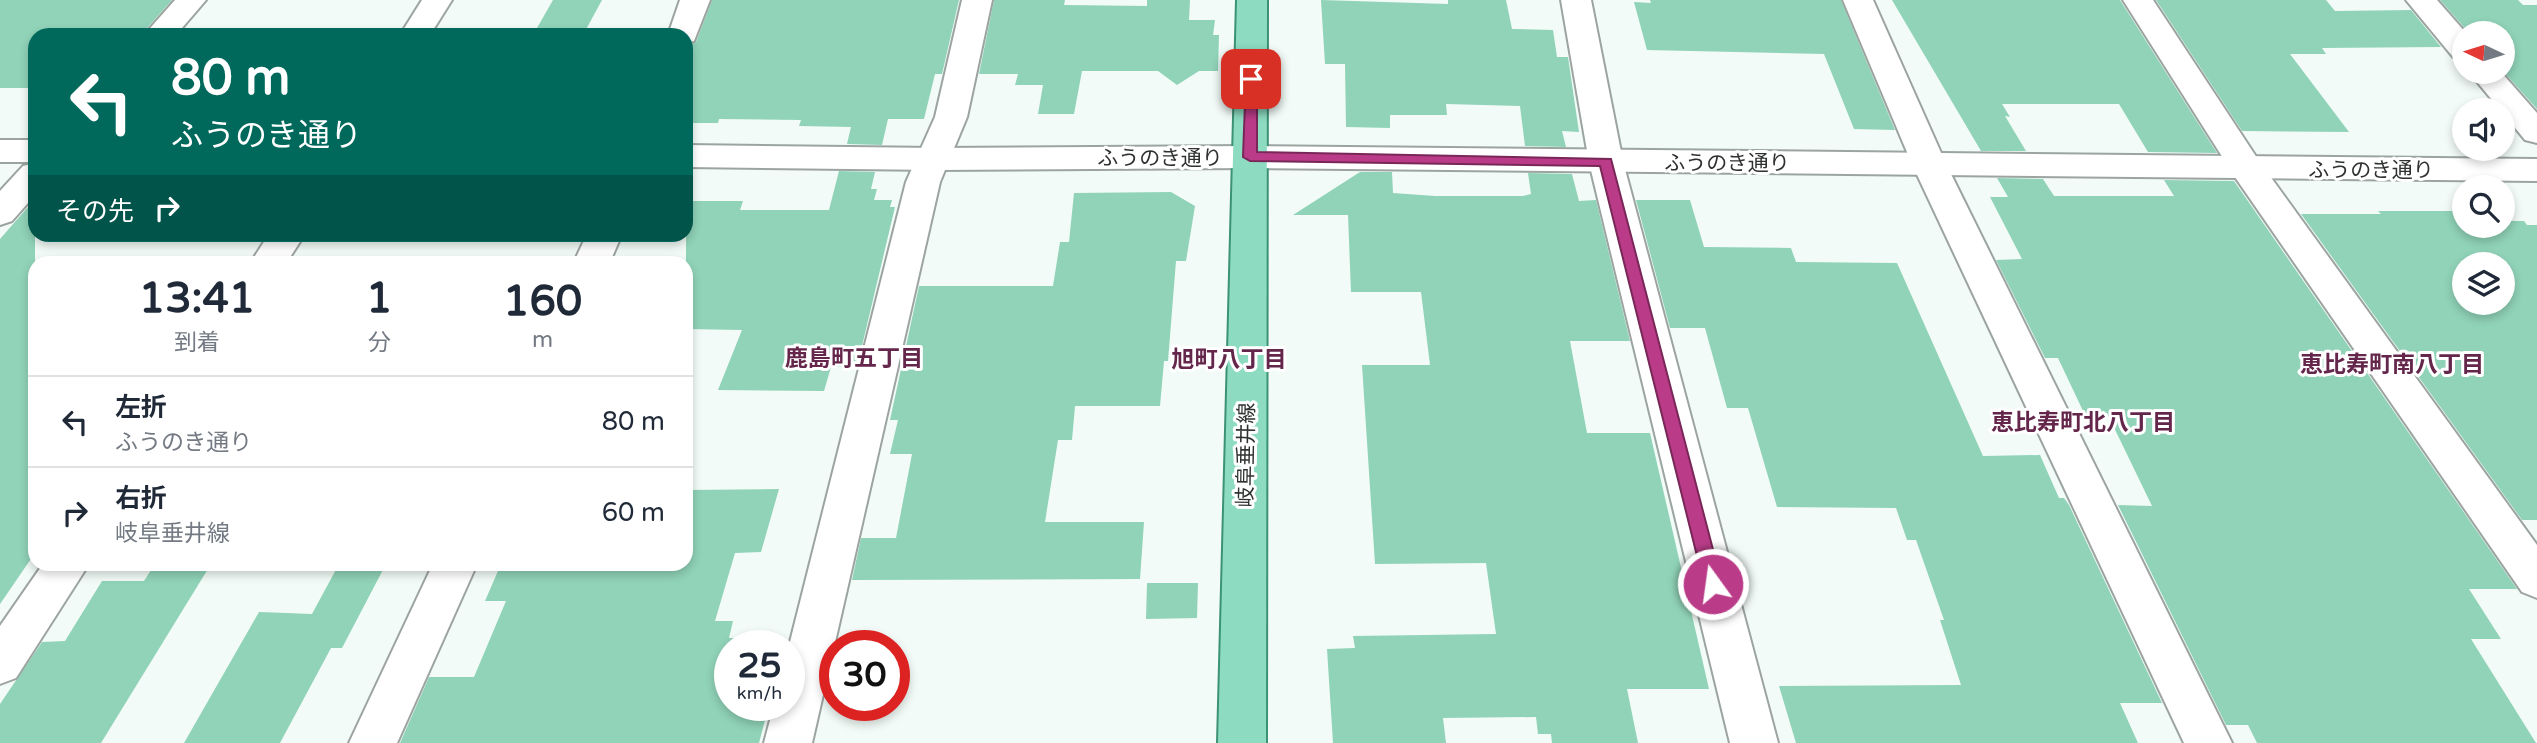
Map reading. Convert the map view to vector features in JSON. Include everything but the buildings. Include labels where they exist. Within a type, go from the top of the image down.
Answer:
[{"type":"main road","name":"岐阜垂井線","points":[[1242,743],[1252,0]]},
{"type":"street","points":[[165,28],[191,0]]},
{"type":"street","points":[[419,28],[437,0]]},
{"type":"street","points":[[685,28],[695,0]]},
{"type":"street","points":[[788,743],[923,182],[937,159],[977,0]]},
{"type":"street","points":[[1576,0],[1606,162],[1754,743]]},
{"type":"street","points":[[1858,0],[1928,164],[2208,743]]},
{"type":"street","points":[[2138,0],[2247,169],[2537,579]]},
{"type":"street","points":[[2421,0],[2452,36]]},
{"type":"street","points":[[2494,84],[2537,133]]},
{"type":"street","points":[[0,151],[28,151]]},
{"type":"street","name":"ふうのき通り","points":[[693,156],[937,159],[1250,157],[2537,170]]},
{"type":"street","points":[[0,214],[28,182]]},
{"type":"street","points":[[0,664],[62,571]]},
{"type":"street","points":[[373,743],[452,571]]},
{"type":"district","name":"鹿島町五丁目","points":[[854,358]]},
{"type":"district","name":"旭町八丁目","points":[[1229,359]]},
{"type":"district","name":"恵比寿町南八丁目","points":[[2392,364]]},
{"type":"district","name":"恵比寿町北八丁目","points":[[2083,422]]},
{"type":"route","points":[[1251,79],[1250,157],[1606,162],[1713,584]]}]
